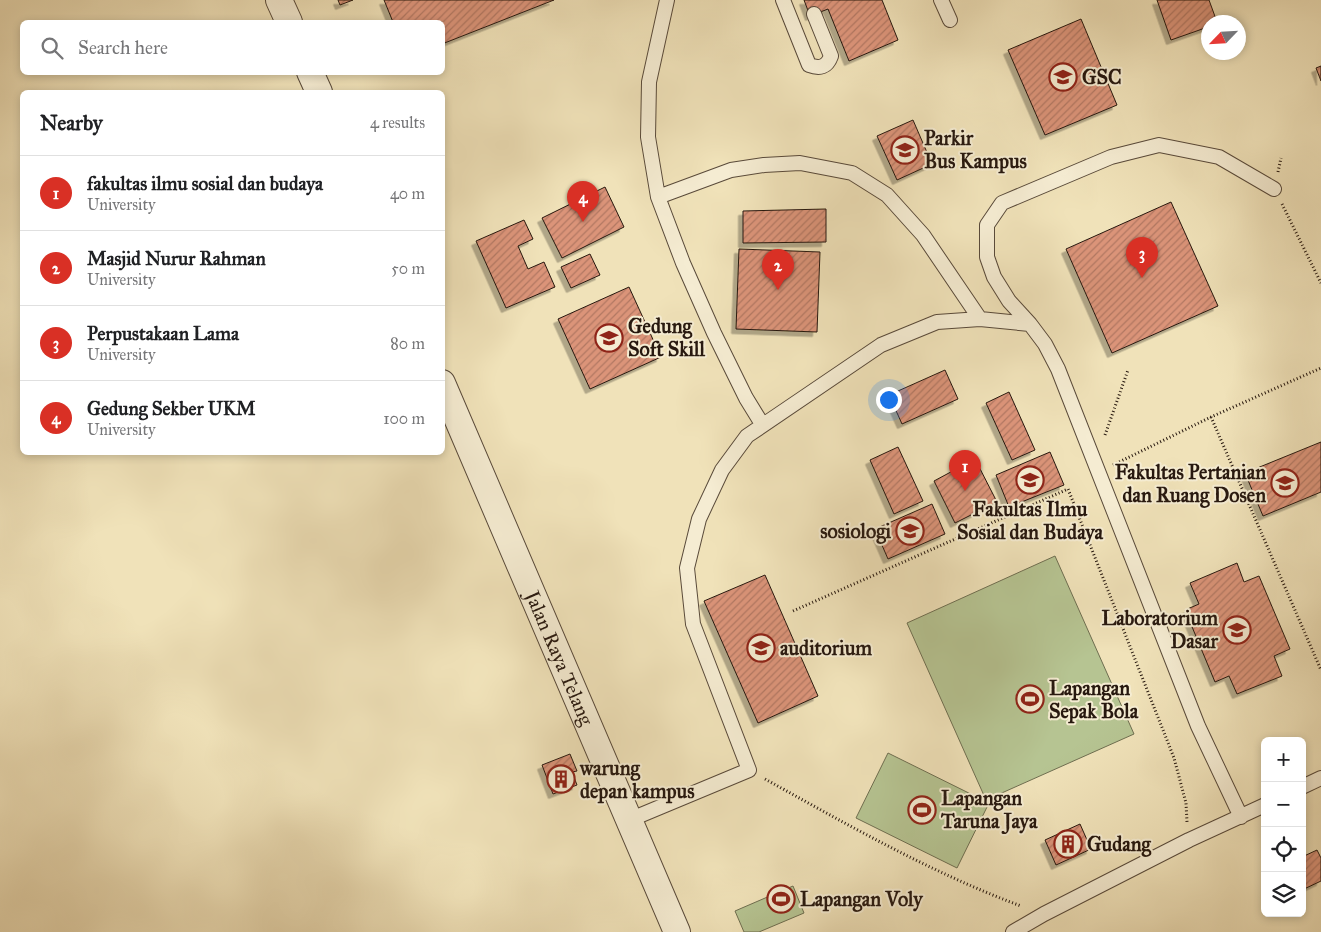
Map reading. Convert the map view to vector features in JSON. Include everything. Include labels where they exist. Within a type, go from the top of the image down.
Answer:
[{"type":"street","points":[[279,0],[288,20]]},
{"type":"street","points":[[311,75],[318,90]]},
{"type":"street","name":"Jalan Raya Telang","points":[[445,389],[677,932]]},
{"type":"lane","points":[[667,0],[649,82],[648,137],[658,197],[683,263],[711,325],[746,398],[762,424]]},
{"type":"lane","points":[[783,0],[809,65],[816,68],[828,63],[832,56],[814,14]]},
{"type":"lane","points":[[941,0],[950,20]]},
{"type":"lane","points":[[1241,817],[1198,726],[1058,369],[1045,344],[994,278],[987,257],[987,225],[1002,203],[1111,157],[1159,145],[1219,157],[1274,189]]},
{"type":"lane","points":[[658,197],[731,170],[764,165],[800,163],[852,174],[887,195],[923,235],[980,319]]},
{"type":"lane","points":[[629,820],[749,770],[693,624],[687,568],[699,519],[722,470],[747,436],[762,424],[882,345],[937,322],[980,319],[1030,324]]},
{"type":"lane","points":[[1306,785],[1321,778]]},
{"type":"lane","points":[[1013,932],[1044,914],[1189,840],[1261,807]]},
{"type":"path","points":[[1282,158],[1274,189],[1321,283]]},
{"type":"path","points":[[1098,472],[1211,417],[1321,368]]},
{"type":"path","points":[[1107,441],[1104,433],[1128,370]]},
{"type":"path","points":[[1211,417],[1321,670]]},
{"type":"path","points":[[1113,456],[1116,464]]},
{"type":"path","points":[[792,612],[1068,489],[1174,758],[1186,803],[1189,840]]},
{"type":"path","points":[[749,770],[852,827],[966,884],[1044,914]]},
{"type":"green space","name":"Lapangan Sepak Bola","points":[[1055,556],[1134,734],[986,800],[907,623]]},
{"type":"green space","name":"Lapangan Taruna Jaya","points":[[888,753],[989,803],[957,868],[856,818]]},
{"type":"green space","name":"Lapangan Voly","points":[[793,886],[804,913],[759,932],[744,932],[735,911]]},
{"type":"building","points":[[338,0],[353,0],[340,5]]},
{"type":"building","points":[[384,0],[554,0],[445,43],[445,20],[392,20]]},
{"type":"building","points":[[804,0],[882,0],[898,40],[849,61],[828,9],[810,16]]},
{"type":"building","points":[[1157,0],[1209,0],[1214,15],[1201,15],[1201,29],[1171,40]]},
{"type":"building","name":"GSC","points":[[1081,19],[1117,105],[1045,135],[1008,50]]},
{"type":"building","points":[[1321,66],[1321,81],[1316,68]]},
{"type":"building","name":"Parkir Bus Kampus","points":[[913,120],[932,164],[897,180],[877,136]]},
{"type":"building","points":[[605,187],[624,227],[562,258],[542,218]]},
{"type":"building","points":[[1171,202],[1218,306],[1112,353],[1066,249]]},
{"type":"building","points":[[826,209],[826,242],[743,243],[743,211]]},
{"type":"building","points":[[524,220],[533,239],[518,246],[528,269],[544,262],[555,287],[506,308],[476,241]]},
{"type":"building","points":[[739,249],[820,252],[817,332],[736,329]]},
{"type":"building","points":[[590,254],[600,275],[571,288],[561,267]]},
{"type":"building","name":"Gedung Soft Skill","points":[[629,287],[661,357],[590,389],[558,319]]},
{"type":"building","points":[[945,370],[958,399],[902,424],[889,395]]},
{"type":"building","points":[[1009,392],[1035,450],[1012,460],[986,403]]},
{"type":"building","name":"Fakultas Pertanian dan Ruang Dosen","points":[[1321,442],[1321,492],[1263,516],[1245,473]]},
{"type":"building","points":[[898,447],[923,501],[894,514],[870,460]]},
{"type":"building","name":"Fakultas Ilmu Sosial dan Budaya","points":[[1050,452],[1064,485],[1009,507],[996,475]]},
{"type":"building","name":"Fakultas Ilmu Sosial dan Budaya","points":[[975,459],[997,502],[955,523],[934,481]]},
{"type":"building","name":"sosiologi","points":[[932,504],[945,534],[888,559],[875,529]]},
{"type":"building","name":"Laboratorium Dasar","points":[[1237,563],[1244,582],[1259,576],[1290,649],[1274,656],[1282,676],[1237,694],[1229,676],[1215,682],[1185,610],[1199,604],[1190,583]]},
{"type":"building","name":"auditorium","points":[[765,575],[818,696],[758,723],[704,601]]},
{"type":"building","name":"warung depan kampus","points":[[570,754],[577,771],[572,772],[577,785],[553,794],[542,765]]},
{"type":"building","name":"Gudang","points":[[1080,824],[1091,849],[1056,865],[1045,840]]},
{"type":"building","points":[[1317,850],[1321,858],[1321,881],[1306,888],[1306,872],[1306,855]]},
{"type":"place","name":"GSC","points":[[1063,77]]},
{"type":"place","name":"Parkir Bus Kampus","points":[[905,150]]},
{"type":"place","name":"Gedung Sekber UKM","points":[[583,222]]},
{"type":"place","name":"Perpustakaan Lama","points":[[1142,278]]},
{"type":"place","name":"Masjid Nurur Rahman","points":[[778,290]]},
{"type":"place","name":"Gedung Soft Skill","points":[[609,338]]},
{"type":"place","name":"Fakultas Ilmu Sosial dan Budaya","points":[[1030,480]]},
{"type":"place","name":"Fakultas Pertanian dan Ruang Dosen","points":[[1285,483]]},
{"type":"place","name":"fakultas ilmu sosial dan budaya","points":[[965,491]]},
{"type":"place","name":"sosiologi","points":[[910,531]]},
{"type":"place","name":"Laboratorium Dasar","points":[[1237,630]]},
{"type":"place","name":"auditorium","points":[[761,648]]},
{"type":"place","name":"Lapangan Sepak Bola","points":[[1030,699]]},
{"type":"place","name":"warung depan kampus","points":[[561,779]]},
{"type":"place","name":"Lapangan Taruna Jaya","points":[[922,810]]},
{"type":"place","name":"Gudang","points":[[1068,844]]},
{"type":"place","name":"Lapangan Voly","points":[[781,899]]}]
